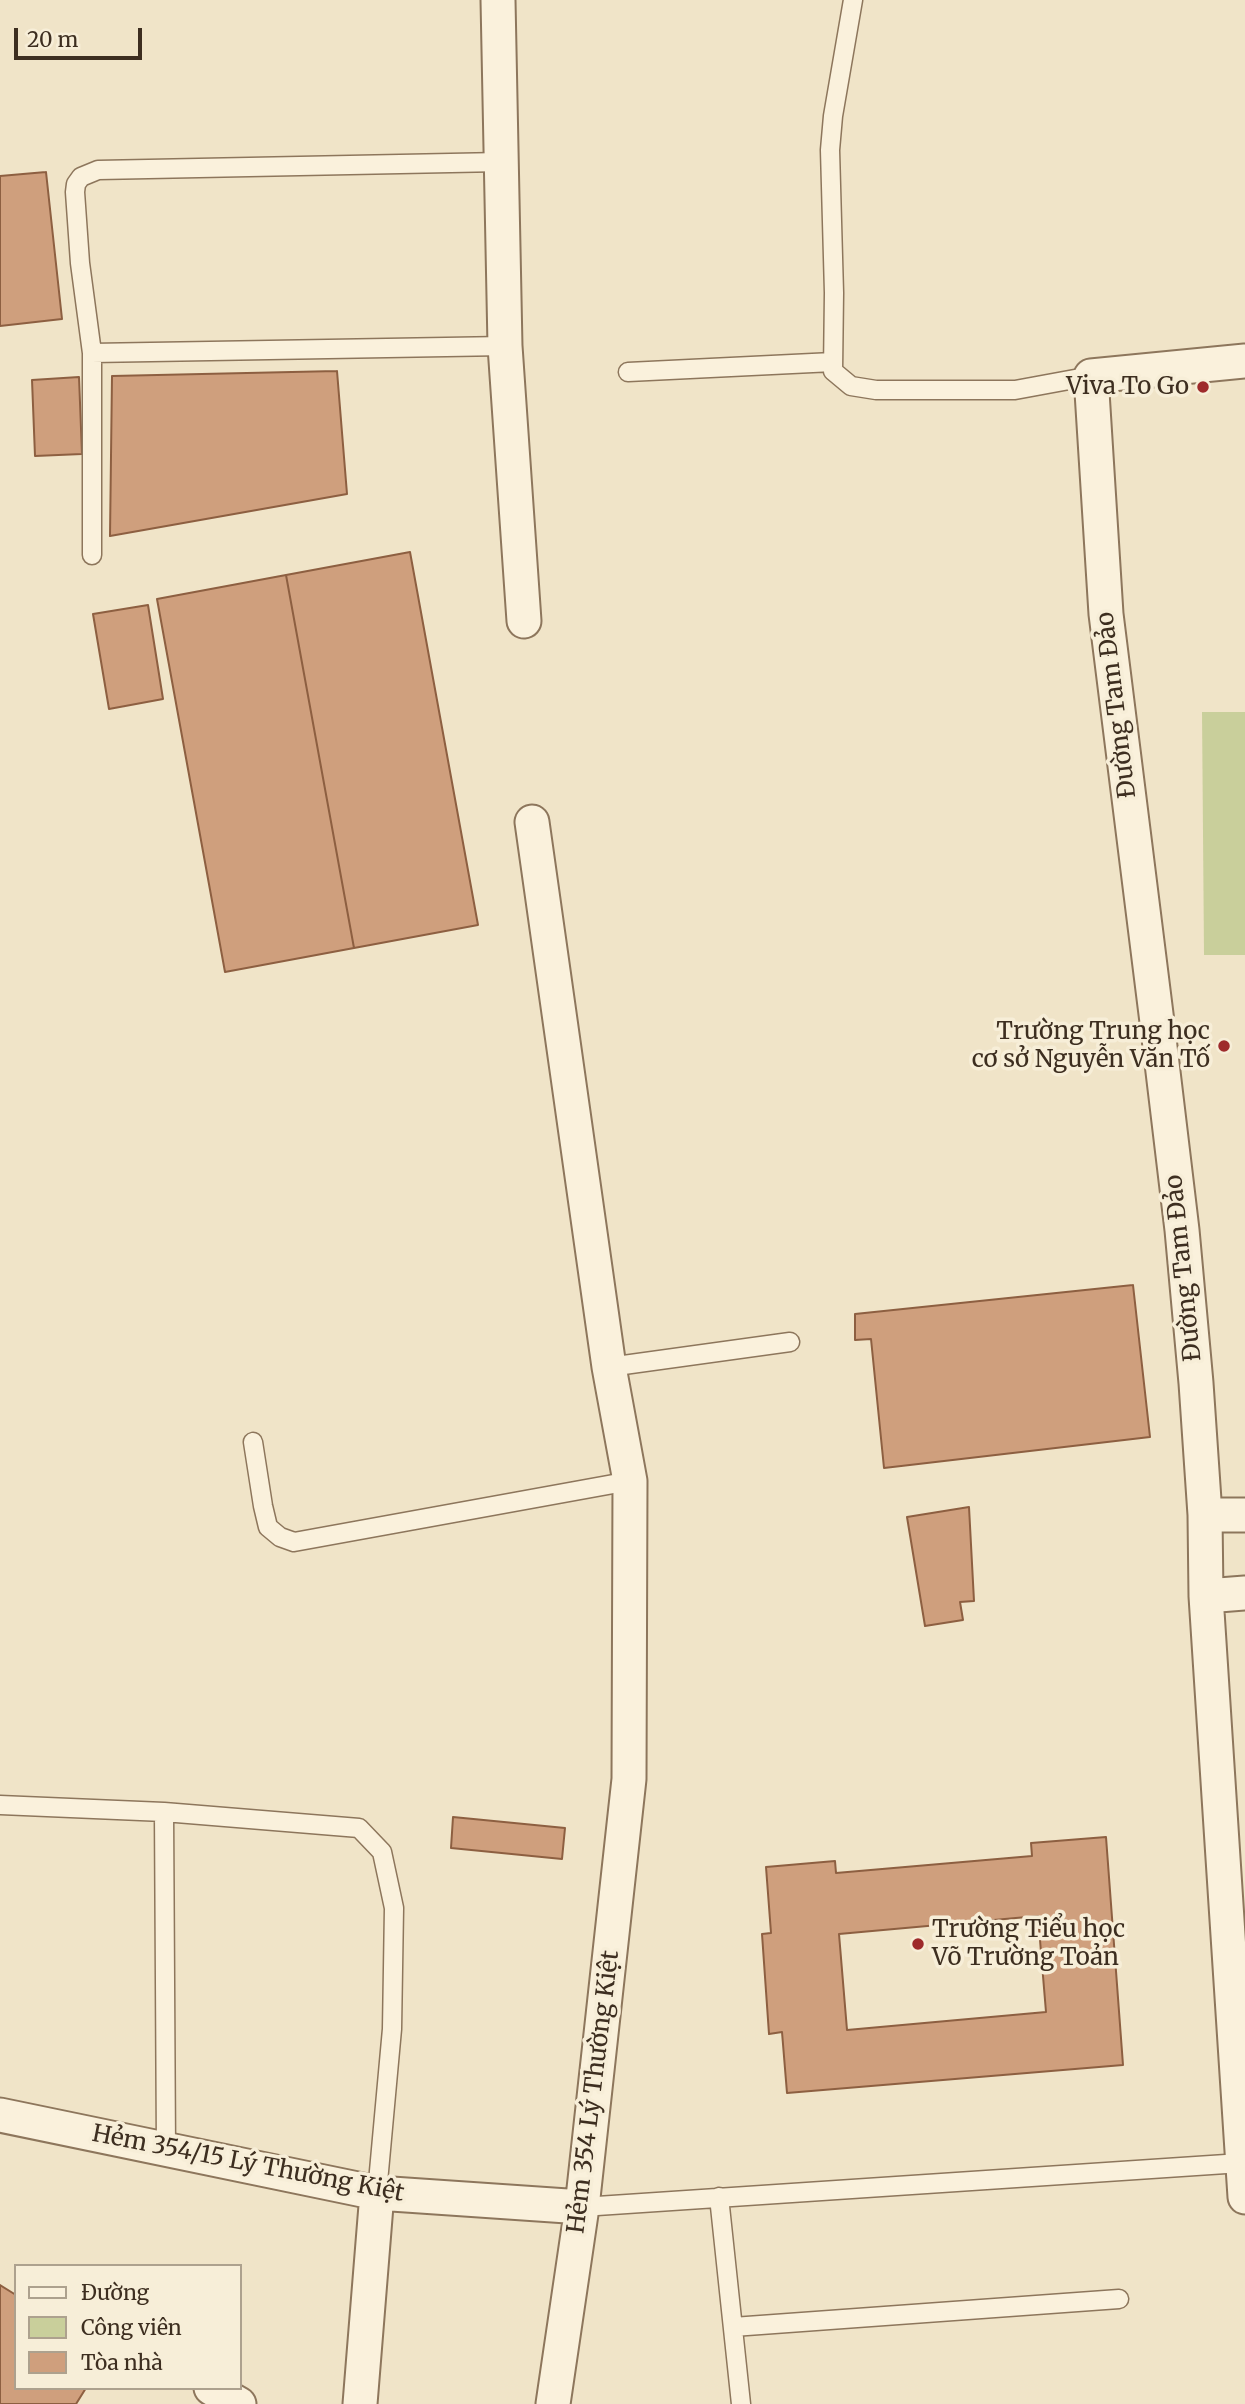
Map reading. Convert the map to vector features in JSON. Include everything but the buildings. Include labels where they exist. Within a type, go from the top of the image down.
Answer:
[{"type":"street","points":[[498,0],[505,346],[524,621]]},
{"type":"street","points":[[1091,376],[1245,361]]},
{"type":"street","name":"Đường Tam Đảo","points":[[1091,376],[1106,614],[1182,1230],[1196,1383],[1205,1515],[1206,1596],[1245,2197]]},
{"type":"street","name":"Hẻm 354 Lý Thường Kiệt","points":[[532,822],[609,1367],[629,1481],[629,1779],[582,2207],[553,2404]]},
{"type":"street","points":[[1205,1515],[1245,1515]]},
{"type":"street","points":[[1206,1596],[1245,1593]]},
{"type":"street","name":"Hẻm 354/15 Lý Thường Kiệt","points":[[0,2115],[377,2193],[582,2207]]},
{"type":"street","points":[[360,2404],[377,2193]]},
{"type":"street","points":[[214,2390],[239,2404]]},
{"type":"lane","points":[[853,0],[836,95],[830,150],[833,371],[851,386],[876,390],[1015,390],[1091,376]]},
{"type":"lane","points":[[92,555],[92,353],[80,263],[76,184],[88,173],[98,170],[501,162]]},
{"type":"lane","points":[[92,353],[505,346]]},
{"type":"lane","points":[[628,372],[833,362]]},
{"type":"lane","points":[[609,1367],[790,1342]]},
{"type":"lane","points":[[253,1442],[268,1527],[294,1542],[629,1481]]},
{"type":"lane","points":[[0,1805],[164,1812],[359,1828],[382,1852],[394,1908],[391,2029],[377,2193]]},
{"type":"lane","points":[[164,1812],[166,2150]]},
{"type":"lane","points":[[582,2207],[1241,2163]]},
{"type":"lane","points":[[719,2197],[741,2404]]},
{"type":"lane","points":[[733,2327],[1119,2299]]},
{"type":"green space","points":[[1202,712],[1245,712],[1245,955],[1204,955]]},
{"type":"place","name":"Viva To Go","points":[[1203,387]]},
{"type":"place","name":"Trường Trung học cơ sở Nguyễn Văn Tố","points":[[1224,1046]]},
{"type":"place","name":"Trường Tiểu học Võ Trường Toản","points":[[918,1944]]}]
